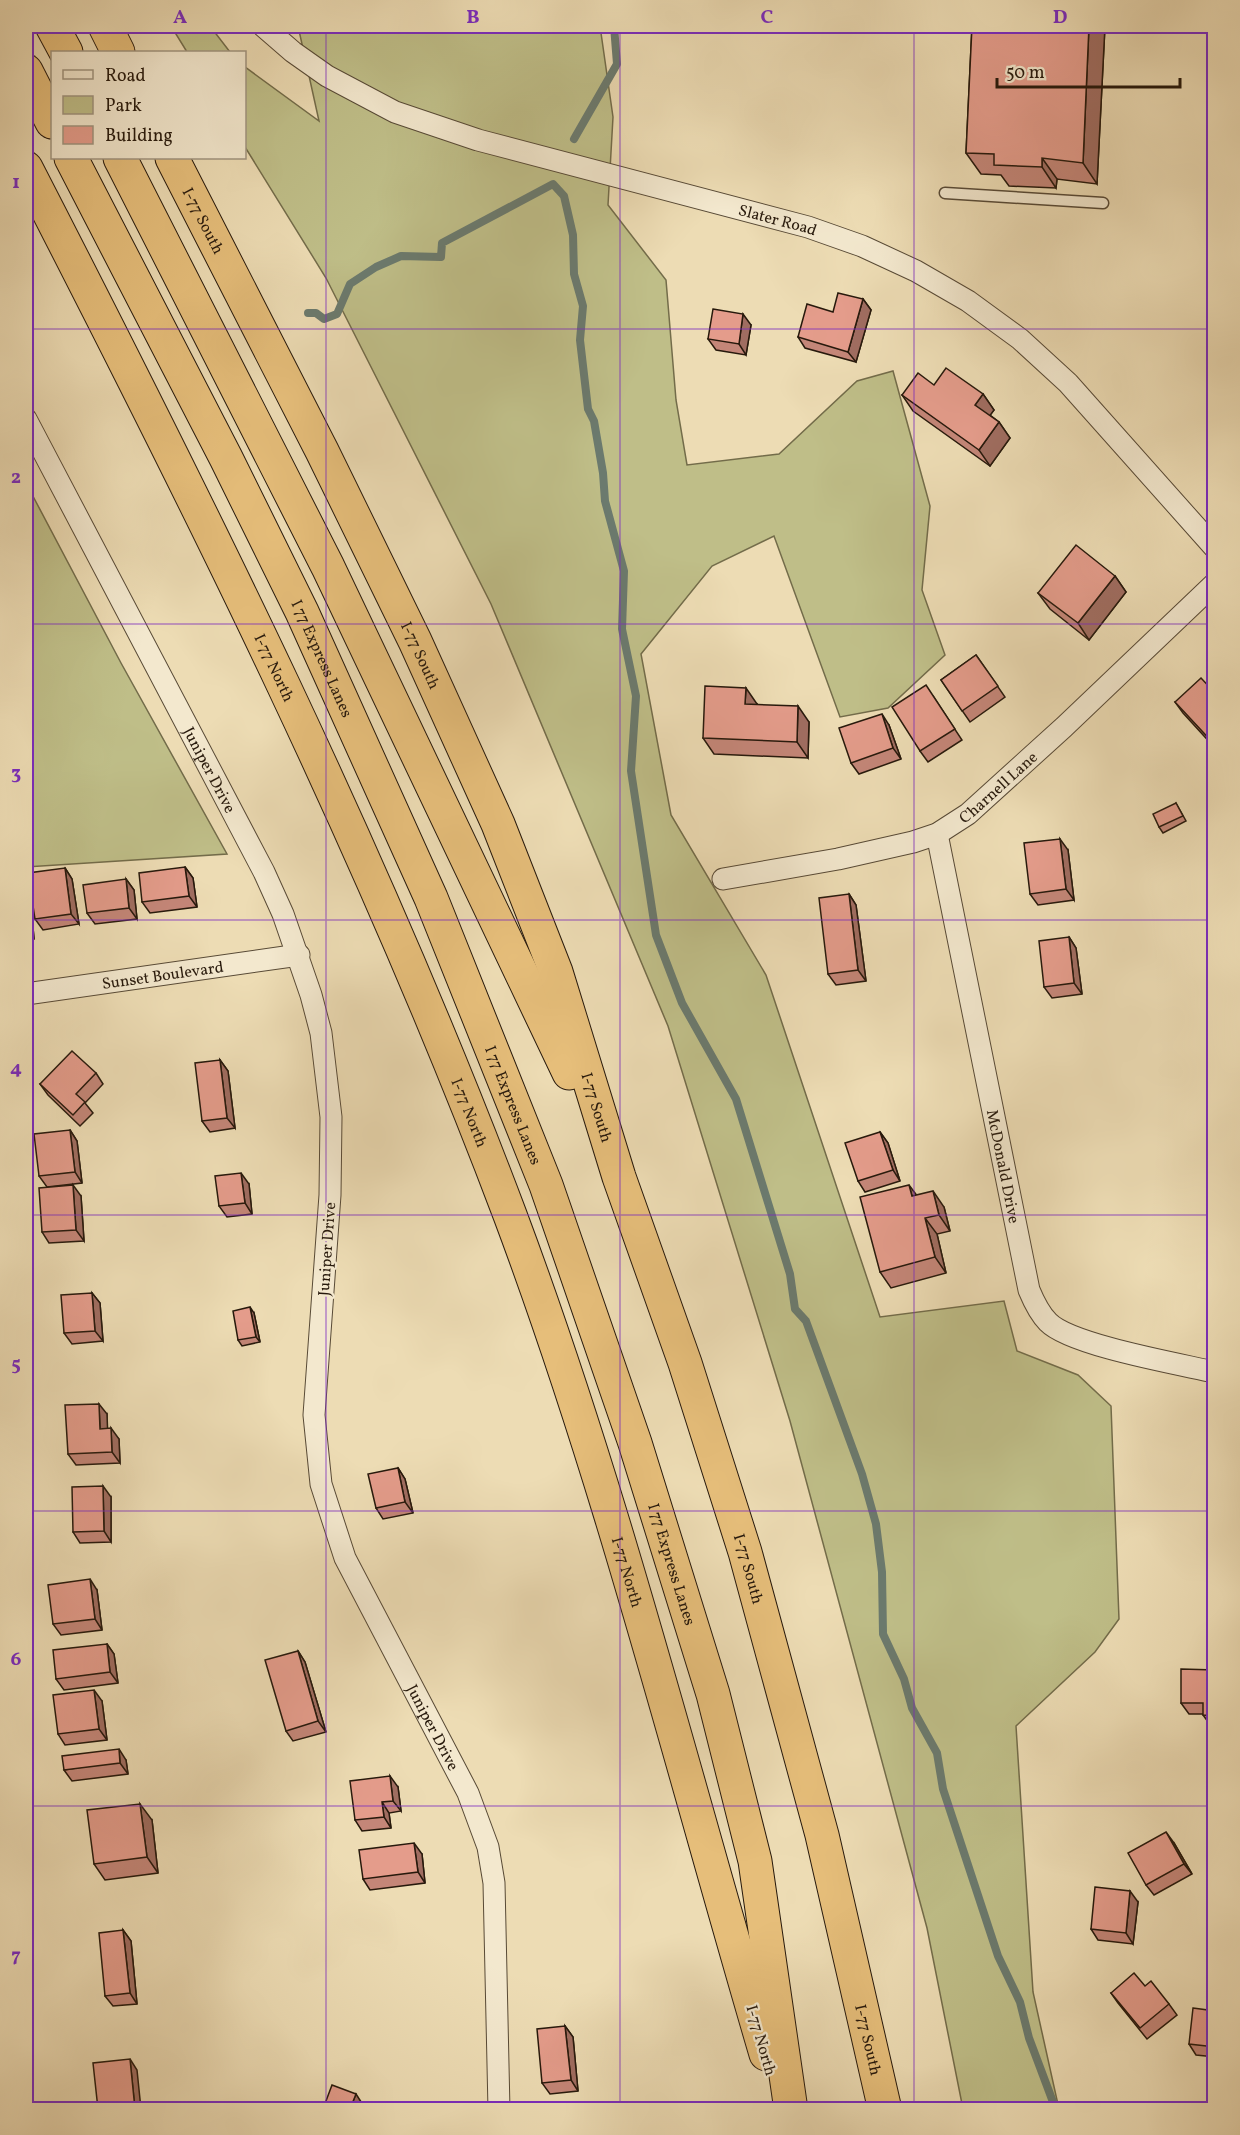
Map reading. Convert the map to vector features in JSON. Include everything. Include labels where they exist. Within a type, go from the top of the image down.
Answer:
[{"type":"highway","points":[[52,26],[65,51]]},
{"type":"highway","points":[[105,26],[118,51]]},
{"type":"highway","points":[[26,71],[51,120]]},
{"type":"highway","name":"I 77 Express Lanes","points":[[72,159],[226,458],[302,612],[431,898],[546,1185],[635,1443],[716,1705],[755,1861],[791,2109]]},
{"type":"highway","points":[[121,159],[333,578],[619,1177]]},
{"type":"highway","name":"I-77 South","points":[[173,159],[370,547],[494,814],[556,972],[619,1177],[712,1447],[773,1651],[842,1915],[885,2109]]},
{"type":"highway","name":"I-77 North","points":[[26,168],[201,511],[295,708],[409,961],[475,1125],[543,1306],[612,1513],[782,2109]]},
{"type":"street","name":"Slater Road","points":[[263,26],[293,52],[327,76],[395,112],[478,140],[807,227],[862,246],[916,271],[1020,339],[1068,383],[1215,547]]},
{"type":"street","name":"Juniper Drive","points":[[26,419],[264,872],[299,955],[321,1033],[331,1117],[330,1195],[314,1415],[321,1484],[345,1558],[468,1793],[488,1847],[494,1883],[499,2109]]},
{"type":"street","name":"Charnell Lane","points":[[723,879],[838,859],[913,842],[937,834],[968,814],[1064,728],[1215,584]]},
{"type":"street","name":"McDonald Drive","points":[[937,834],[1029,1290],[1037,1308],[1048,1322],[1074,1337],[1215,1372]]},
{"type":"street","name":"Sunset Boulevard","points":[[26,994],[299,955]]},
{"type":"lane","points":[[945,193],[1103,203]]},
{"type":"green space","points":[[171,26],[210,26],[229,51],[186,51]]},
{"type":"green space","points":[[298,26],[600,26],[613,117],[608,205],[666,280],[676,400],[687,465],[779,454],[857,381],[893,371],[930,506],[922,590],[945,655],[888,708],[840,717],[774,536],[712,566],[641,654],[671,815],[766,975],[880,1317],[1004,1301],[1017,1351],[1078,1375],[1111,1406],[1119,1619],[1095,1652],[1016,1726],[1033,1992],[1059,2109],[963,2109],[927,1928],[790,1421],[668,1026],[491,604],[326,278],[246,149],[246,68],[319,121]]},
{"type":"green space","points":[[26,483],[121,663],[227,854],[26,867]]},
{"type":"building","points":[[972,26],[1089,26],[1083,163],[1042,158],[1042,167],[994,165],[994,154],[966,153]]},
{"type":"building","points":[[838,293],[863,299],[848,352],[798,337],[807,304],[833,312]]},
{"type":"building","points":[[713,309],[743,314],[739,344],[708,339]]},
{"type":"building","points":[[946,368],[983,394],[975,405],[999,422],[979,450],[902,395],[918,373],[934,385]]},
{"type":"building","points":[[1076,545],[1115,576],[1078,623],[1038,593]]},
{"type":"building","points":[[976,655],[998,686],[962,711],[941,680]]},
{"type":"building","points":[[1201,678],[1215,693],[1215,745],[1175,702]]},
{"type":"building","points":[[926,685],[955,729],[920,751],[892,707]]},
{"type":"building","points":[[705,686],[746,688],[745,704],[798,706],[797,742],[703,738]]},
{"type":"building","points":[[882,714],[893,748],[851,763],[839,728]]},
{"type":"building","points":[[1176,803],[1183,816],[1159,827],[1153,814]]},
{"type":"building","points":[[1060,839],[1066,889],[1030,894],[1024,843]]},
{"type":"building","points":[[185,867],[189,896],[142,902],[139,873]]},
{"type":"building","points":[[65,868],[71,914],[35,919],[28,873]]},
{"type":"building","points":[[126,879],[129,908],[87,913],[83,885]]},
{"type":"building","points":[[849,894],[858,970],[828,974],[819,898]]},
{"type":"building","points":[[1069,937],[1074,983],[1044,987],[1039,941]]},
{"type":"building","points":[[72,1051],[96,1073],[76,1094],[85,1102],[73,1115],[40,1084]]},
{"type":"building","points":[[220,1060],[227,1118],[202,1121],[195,1063]]},
{"type":"building","points":[[70,1130],[75,1172],[39,1176],[34,1134]]},
{"type":"building","points":[[880,1132],[893,1170],[858,1181],[845,1143]]},
{"type":"building","points":[[241,1173],[245,1203],[219,1206],[215,1176]]},
{"type":"building","points":[[73,1185],[76,1230],[42,1232],[39,1188]]},
{"type":"building","points":[[909,1185],[912,1196],[933,1191],[939,1215],[925,1218],[935,1257],[880,1272],[860,1197]]},
{"type":"building","points":[[92,1293],[95,1331],[64,1333],[61,1295]]},
{"type":"building","points":[[250,1307],[256,1337],[238,1340],[233,1311]]},
{"type":"building","points":[[99,1404],[100,1429],[111,1428],[112,1452],[68,1454],[65,1405]]},
{"type":"building","points":[[398,1468],[405,1502],[376,1508],[368,1474]]},
{"type":"building","points":[[103,1486],[104,1531],[73,1532],[72,1487]]},
{"type":"building","points":[[90,1579],[95,1619],[53,1624],[48,1585]]},
{"type":"building","points":[[107,1644],[110,1672],[56,1679],[53,1650]]},
{"type":"building","points":[[298,1651],[318,1721],[286,1731],[265,1660]]},
{"type":"building","points":[[1181,1669],[1215,1670],[1215,1716],[1203,1715],[1203,1703],[1181,1703]]},
{"type":"building","points":[[94,1690],[99,1729],[58,1734],[53,1695]]},
{"type":"building","points":[[119,1749],[120,1763],[64,1770],[62,1756]]},
{"type":"building","points":[[390,1776],[393,1801],[382,1802],[384,1817],[355,1820],[350,1781]]},
{"type":"building","points":[[140,1804],[147,1857],[94,1864],[87,1810]]},
{"type":"building","points":[[1166,1832],[1184,1864],[1146,1885],[1128,1853]]},
{"type":"building","points":[[414,1843],[418,1872],[363,1879],[359,1850]]},
{"type":"building","points":[[1095,1887],[1130,1891],[1126,1933],[1091,1929]]},
{"type":"building","points":[[123,1930],[130,1993],[105,1996],[99,1933]]},
{"type":"building","points":[[1134,1973],[1145,1986],[1151,1981],[1169,2004],[1140,2028],[1111,1993]]},
{"type":"building","points":[[1193,2008],[1215,2011],[1215,2047],[1189,2044]]},
{"type":"building","points":[[565,2026],[571,2080],[542,2083],[537,2029]]},
{"type":"building","points":[[130,2059],[135,2109],[98,2109],[93,2063]]},
{"type":"building","points":[[332,2085],[356,2094],[350,2109],[323,2109]]},
{"type":"waterway","points":[[574,139],[617,64],[614,26]]},
{"type":"waterway","points":[[308,313],[316,313],[324,319],[337,314],[350,284],[376,267],[401,256],[441,257],[442,243],[553,184],[564,196],[573,235],[574,274],[583,306],[580,340],[588,409],[594,421],[603,473],[605,501],[624,571],[622,629],[636,696],[631,771],[656,935],[682,1003],[736,1099],[790,1274],[795,1309],[806,1321],[862,1474],[876,1524],[882,1572],[883,1634],[904,1679],[912,1708],[937,1753],[943,1789],[998,1956],[1020,2002],[1029,2038],[1056,2110]]}]
